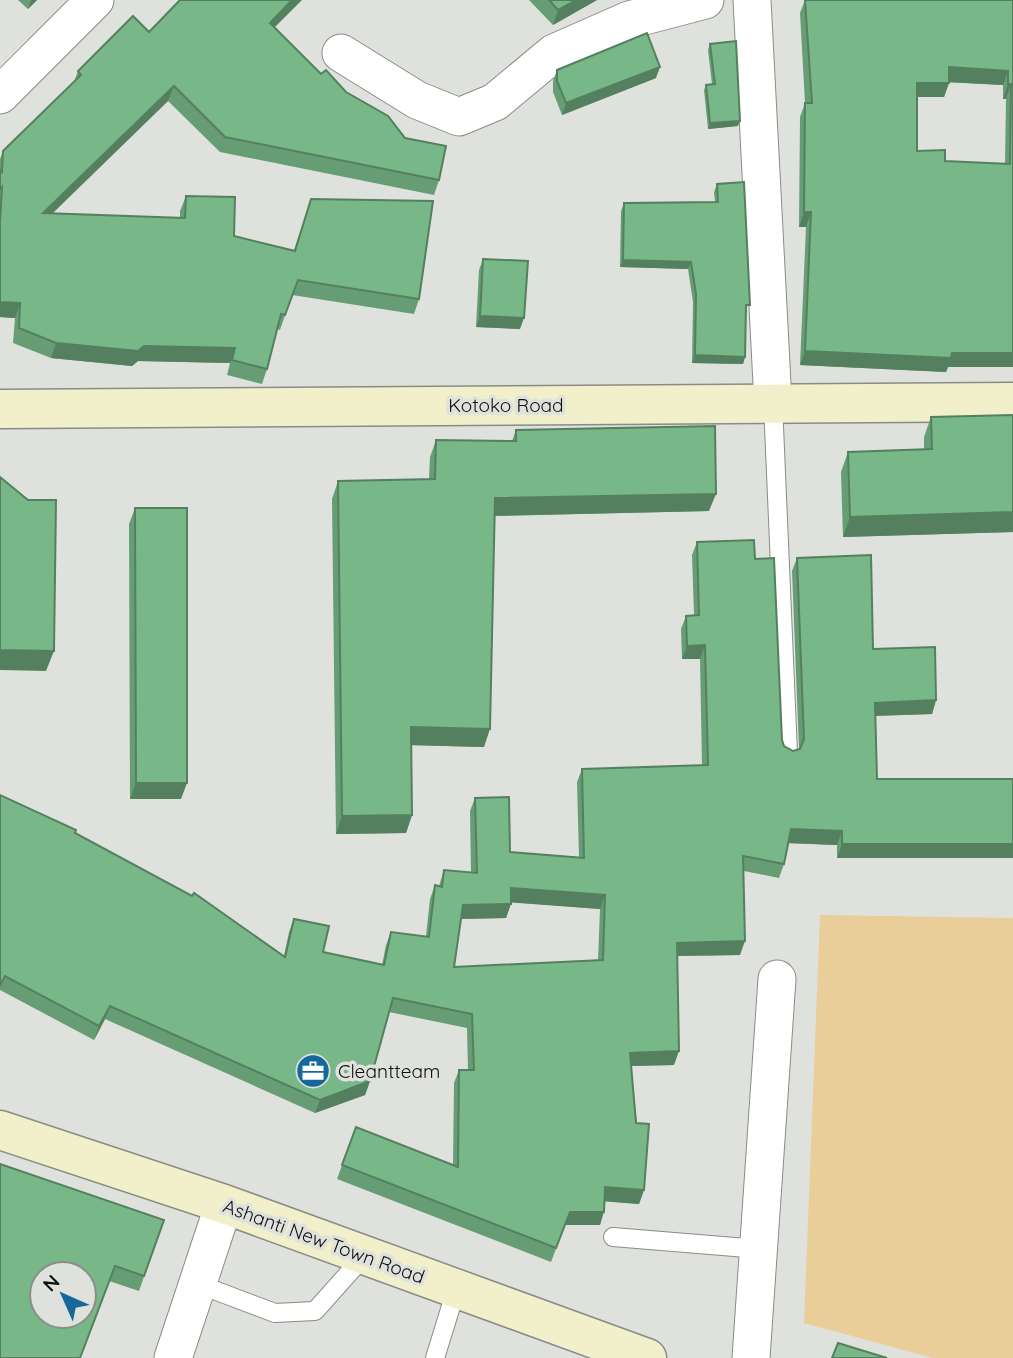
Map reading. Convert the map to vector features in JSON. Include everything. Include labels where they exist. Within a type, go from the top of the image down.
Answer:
[{"type":"street","points":[[0,95],[95,0]]},
{"type":"street","points":[[341,53],[417,100],[459,117],[495,102],[554,52],[629,20],[705,0]]},
{"type":"street","points":[[752,0],[773,403]]},
{"type":"street","name":"Kotoko Road","points":[[0,409],[1013,402]]},
{"type":"street","points":[[751,1358],[778,979]]},
{"type":"street","name":"Ashanti New Town Road","points":[[0,1130],[224,1204],[456,1290],[604,1349],[647,1358]]},
{"type":"street","points":[[173,1358],[224,1204]]},
{"type":"lane","points":[[773,403],[788,753]]},
{"type":"lane","points":[[612,1237],[759,1249]]},
{"type":"lane","points":[[198,1284],[275,1312],[315,1311],[364,1256]]},
{"type":"lane","points":[[435,1358],[456,1290]]},
{"type":"shaded area","points":[[820,915],[1013,918],[1013,1358],[933,1358],[804,1323]]},
{"type":"building","points":[[180,0],[292,0],[270,23],[321,74],[326,70],[346,92],[388,116],[405,138],[446,146],[439,180],[225,137],[174,86],[43,213],[185,218],[186,196],[235,197],[234,236],[295,251],[311,199],[433,201],[419,299],[298,280],[285,315],[281,314],[267,369],[232,360],[235,348],[144,346],[138,351],[56,343],[19,328],[20,303],[0,302],[0,170],[2,172],[3,151],[81,75],[78,71],[133,16],[149,32]]},
{"type":"building","points":[[549,0],[576,0],[558,10]]},
{"type":"building","points":[[805,0],[1013,0],[1013,353],[952,353],[951,358],[805,351],[811,212],[804,212],[805,103],[812,103]],"holes":[[[949,67],[1008,71],[1008,84],[1011,84],[1010,164],[945,161],[945,150],[917,151],[917,83],[949,83]]]},
{"type":"building","points":[[647,33],[660,67],[566,103],[557,81],[557,70]]},
{"type":"building","points":[[736,41],[740,121],[710,123],[706,85],[715,84],[710,44]]},
{"type":"building","points":[[744,182],[750,305],[746,305],[745,357],[695,355],[696,294],[691,262],[623,260],[624,203],[718,202],[717,184]]},
{"type":"building","points":[[483,259],[528,261],[524,318],[480,316]]},
{"type":"building","points":[[1013,415],[1013,512],[850,517],[848,452],[932,449],[931,417]]},
{"type":"building","points":[[715,426],[716,494],[495,498],[490,729],[411,727],[412,815],[342,816],[338,481],[435,479],[436,440],[516,441],[516,430]]},
{"type":"building","points":[[0,477],[28,500],[56,500],[54,651],[0,650]]},
{"type":"building","points":[[135,508],[187,508],[187,783],[136,783]]},
{"type":"building","points":[[754,540],[755,559],[774,558],[782,740],[784,746],[793,751],[800,749],[804,739],[797,558],[871,555],[873,649],[935,647],[936,700],[875,703],[877,779],[1013,779],[1013,844],[842,844],[842,831],[791,829],[784,864],[743,856],[745,941],[677,943],[679,1051],[630,1053],[636,1123],[649,1124],[644,1190],[605,1187],[604,1212],[570,1212],[556,1248],[342,1165],[356,1127],[458,1167],[459,1070],[474,1070],[472,1014],[393,998],[370,1081],[320,1100],[110,1006],[99,1026],[5,976],[0,985],[0,795],[76,830],[75,833],[192,896],[194,893],[285,957],[294,919],[329,926],[323,952],[384,965],[391,932],[429,937],[435,885],[442,887],[444,870],[477,873],[475,798],[509,797],[510,852],[584,858],[582,769],[708,765],[705,645],[687,646],[686,616],[699,615],[697,542]],"holes":[[[511,888],[605,895],[603,960],[454,967],[463,905],[511,904]]]},
{"type":"building","points":[[0,1164],[164,1220],[144,1276],[115,1266],[98,1311],[98,1260],[28,1260],[28,1330],[91,1330],[80,1358],[0,1358]]},
{"type":"building","points":[[838,1343],[887,1358],[832,1358]]},
{"type":"place","name":"Cleantteam","points":[[313,1071]]}]
